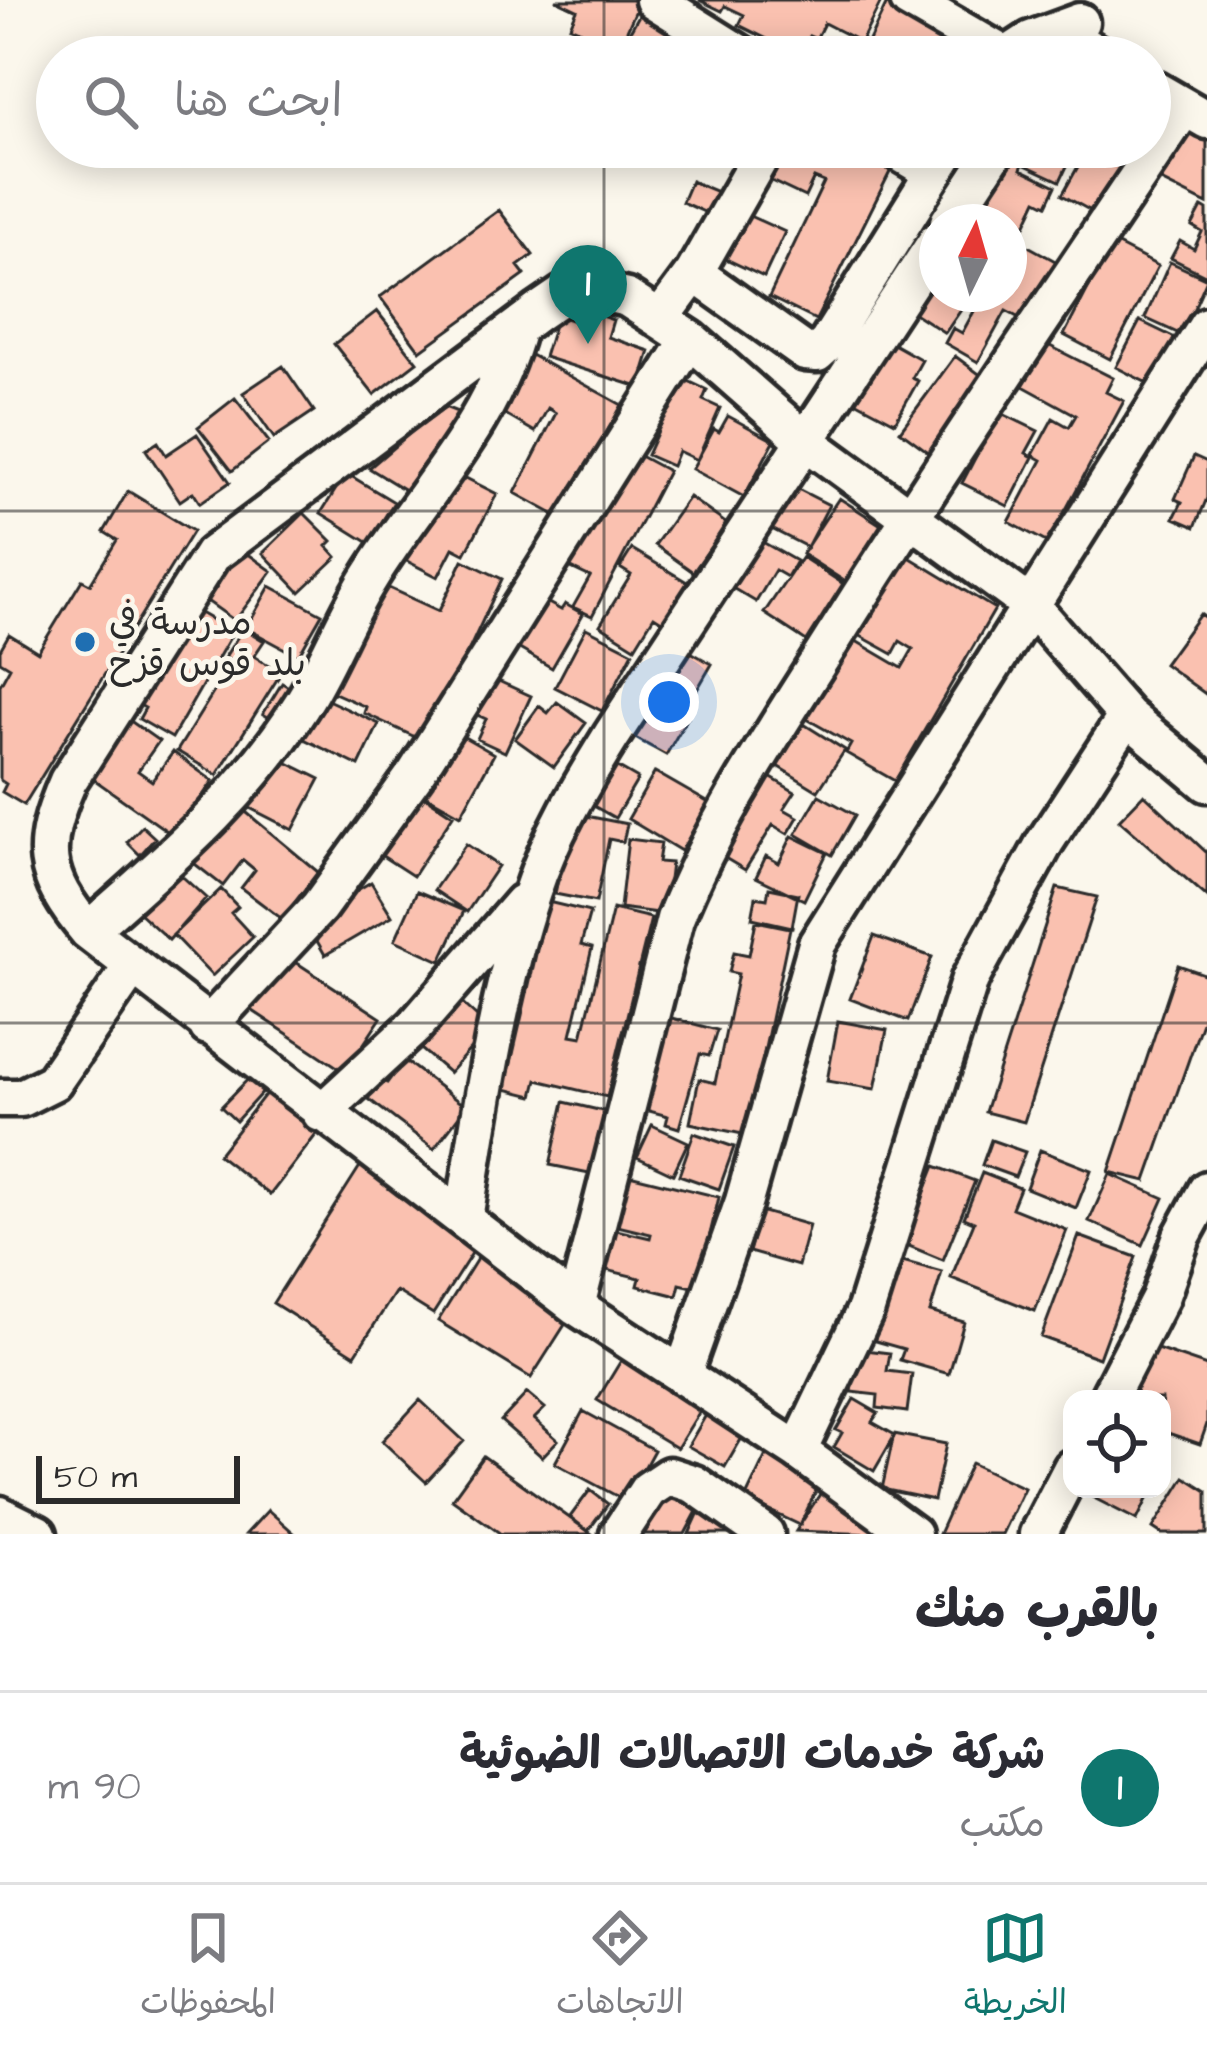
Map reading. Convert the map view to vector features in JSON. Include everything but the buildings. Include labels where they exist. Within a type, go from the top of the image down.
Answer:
[{"type":"street","points":[[909,0],[971,36]]},
{"type":"street","points":[[659,1],[713,36]]},
{"type":"street","points":[[1171,149],[1196,114]]},
{"type":"street","points":[[208,1026],[319,908],[416,773],[675,329],[694,273],[754,168]]},
{"type":"street","points":[[694,273],[805,352],[817,352],[827,344],[937,168]]},
{"type":"street","points":[[962,204],[985,168]]},
{"type":"street","points":[[576,1306],[675,920],[698,861],[728,805],[908,519],[1158,168]]},
{"type":"street","points":[[464,1219],[493,1054],[532,891],[585,778],[919,269]]},
{"type":"street","points":[[912,1534],[798,1450],[576,1306],[88,931],[50,874],[53,814],[68,781],[212,556],[563,294],[580,291],[627,298],[675,329],[807,442],[1030,605],[1127,716],[1207,783]]},
{"type":"street","points":[[682,1376],[744,1201],[817,944],[1207,326]]},
{"type":"street","points":[[88,931],[211,823],[302,705],[369,578],[490,404],[518,328]]},
{"type":"street","points":[[798,1450],[866,1309],[970,979],[1045,842],[1127,716]]},
{"type":"street","points":[[321,1113],[416,1026],[532,891]]},
{"type":"street","points":[[0,1098],[21,1098],[53,1082],[132,967]]},
{"type":"street","points":[[1113,1390],[1160,1298],[1194,1246],[1207,1190]]},
{"type":"street","points":[[619,1534],[648,1490],[669,1476],[694,1484],[765,1534]]},
{"type":"street","points":[[1038,1534],[1063,1485]]},
{"type":"street","points":[[0,1515],[38,1534]]},
{"type":"place","name":"شركة خدمات الاتصالات الضوئية","points":[[588,344]]},
{"type":"place","name":"مدرسة في بلد قوس قزح","points":[[85,642]]}]
